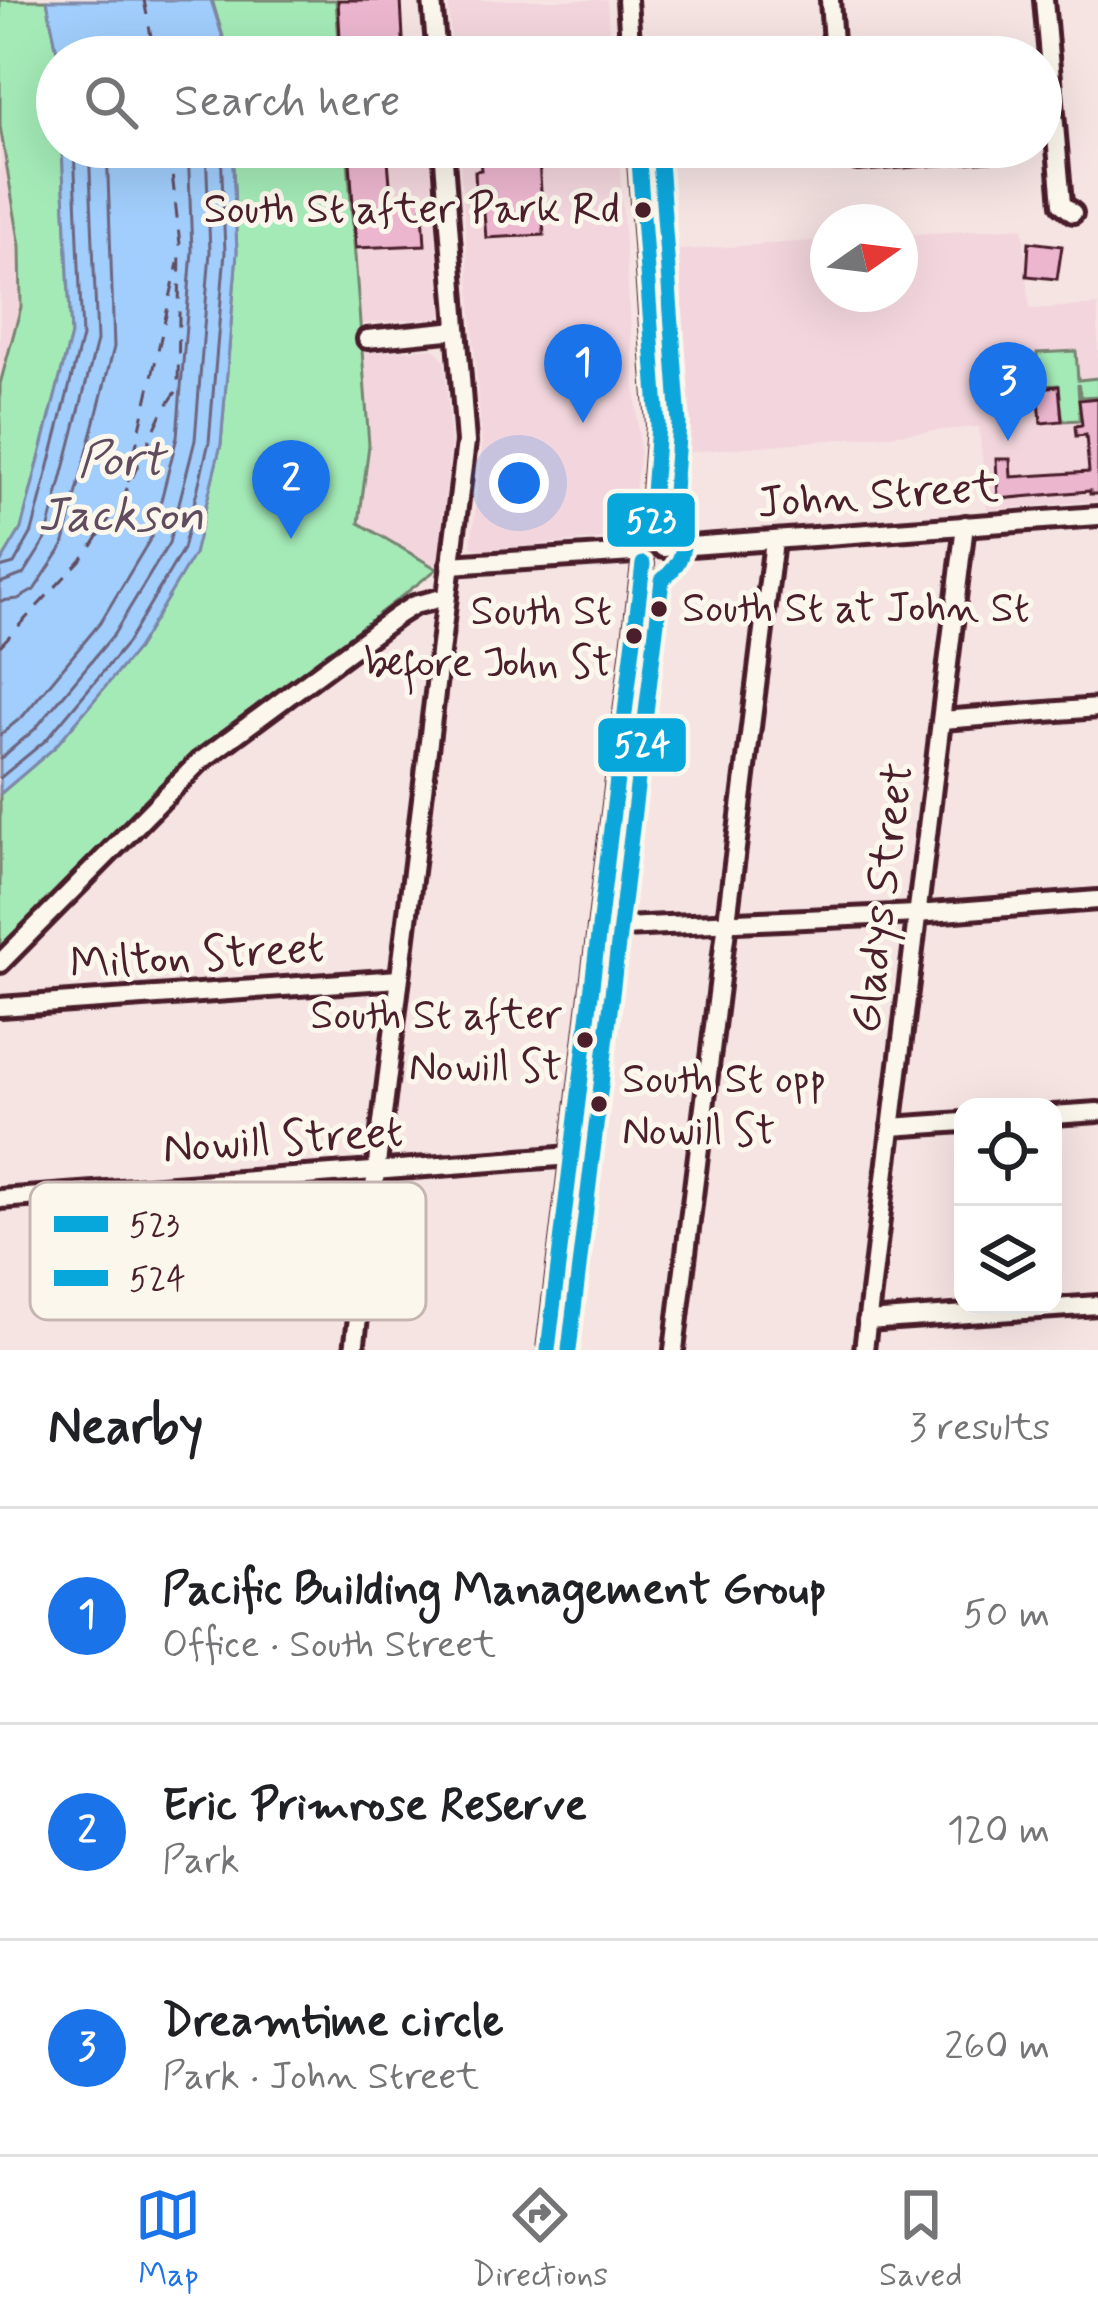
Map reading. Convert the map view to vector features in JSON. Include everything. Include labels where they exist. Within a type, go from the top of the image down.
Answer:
[{"type":"street","points":[[432,0],[435,36]]},
{"type":"street","points":[[626,0],[629,36]]},
{"type":"street","points":[[830,0],[833,36]]},
{"type":"street","points":[[1044,0],[1045,36]]},
{"type":"street","points":[[374,1182],[466,442],[445,168]]},
{"type":"street","points":[[548,1350],[599,928],[636,544],[656,541],[658,425],[640,168]]},
{"type":"street","points":[[1053,168],[1061,205],[1073,213]]},
{"type":"street","points":[[368,338],[457,330]]},
{"type":"street","name":"John Street","points":[[656,541],[774,541],[1098,516]]},
{"type":"street","name":"Gladys Street","points":[[864,1350],[965,526]]},
{"type":"street","points":[[674,1350],[774,541]]},
{"type":"street","points":[[450,566],[638,558]]},
{"type":"street","points":[[0,963],[208,754],[414,604],[446,597]]},
{"type":"street","points":[[942,720],[1098,708]]},
{"type":"street","points":[[599,928],[917,914],[1098,900]]},
{"type":"street","name":"Milton Street","points":[[0,1007],[399,979]]},
{"type":"street","points":[[1062,1114],[1098,1112]]},
{"type":"street","points":[[891,1127],[954,1123]]},
{"type":"street","name":"Nowill Street","points":[[214,1182],[572,1156]]},
{"type":"street","name":"Nowill Street","points":[[0,1198],[30,1196]]},
{"type":"street","points":[[867,1321],[1098,1305]]},
{"type":"street","points":[[354,1350],[358,1320]]},
{"type":"shaded area","points":[[448,0],[607,0],[610,36],[451,36]]},
{"type":"shaded area","points":[[0,126],[20,246],[21,307],[0,384]]},
{"type":"shaded area","points":[[349,168],[431,168],[442,315],[360,324]]},
{"type":"shaded area","points":[[461,168],[620,168],[640,454],[629,537],[471,547],[482,449]]},
{"type":"shaded area","points":[[1023,227],[1030,309],[1098,305],[1098,501],[987,510],[979,427],[679,453],[663,251],[810,241],[810,312],[918,312],[918,234]]},
{"type":"shaded area","points":[[434,348],[445,361],[451,444],[437,569],[359,524],[369,445],[361,353]]},
{"type":"green space","points":[[0,0],[47,0],[54,36],[36,36],[36,168],[63,168],[71,335],[21,529],[0,564],[0,384],[21,307],[20,246],[0,126]]},
{"type":"green space","points":[[212,0],[336,0],[339,36],[223,36]]},
{"type":"green space","points":[[233,168],[349,168],[369,445],[359,523],[437,569],[172,773],[93,862],[0,949],[0,794],[54,748],[137,649],[194,554],[221,444],[237,252]]},
{"type":"green space","points":[[1076,351],[1078,380],[1098,378],[1098,396],[1081,397],[1078,384],[1080,420],[1063,421],[1058,385],[1038,386],[1037,353]]},
{"type":"water","points":[[47,0],[211,0],[222,36],[54,36]]},
{"type":"water","name":"Port Jackson","points":[[63,168],[233,168],[237,252],[221,444],[194,554],[137,649],[54,748],[0,794],[0,564],[21,529],[71,335]]},
{"type":"building","points":[[338,0],[401,0],[403,36],[340,36]]},
{"type":"building","points":[[350,168],[389,168],[391,196],[422,195],[425,245],[356,248]]},
{"type":"building","points":[[539,168],[544,235],[486,238],[484,213],[477,213],[475,171]]},
{"type":"building","points":[[1029,242],[1062,246],[1057,279],[1027,276]]},
{"type":"building","points":[[1059,386],[1062,421],[1041,423],[1038,388]]},
{"type":"building","points":[[1098,398],[1098,494],[998,499],[996,459],[1010,459],[1011,477],[1089,472],[1086,435],[1076,436],[1075,426],[1082,425],[1079,400]]},
{"type":"ferry route","points":[[144,0],[151,36]]},
{"type":"ferry route","points":[[0,646],[89,551],[124,495],[178,389],[180,244],[171,168]]},
{"type":"ferry route","points":[[128,481],[178,263]]},
{"type":"transit line","name":"523","points":[[640,168],[658,425],[650,534]]},
{"type":"transit line","name":"524","points":[[569,1350],[662,580],[675,567],[683,544],[672,520],[679,423],[661,168]]},
{"type":"transit line","name":"523","points":[[548,1350],[643,564]]},
{"type":"place","name":"South St after Park Rd","points":[[643,210]]},
{"type":"place","name":"Pacific Building Management Group","points":[[583,423]]},
{"type":"place","name":"Dreamtime circle","points":[[1008,441]]},
{"type":"place","name":"Eric Primrose Reserve","points":[[291,539]]},
{"type":"place","name":"South St at John St","points":[[659,609]]},
{"type":"place","name":"South St before John St","points":[[634,636]]},
{"type":"place","name":"South St after Nowill St","points":[[585,1040]]},
{"type":"place","name":"South St opp Nowill St","points":[[599,1104]]}]
